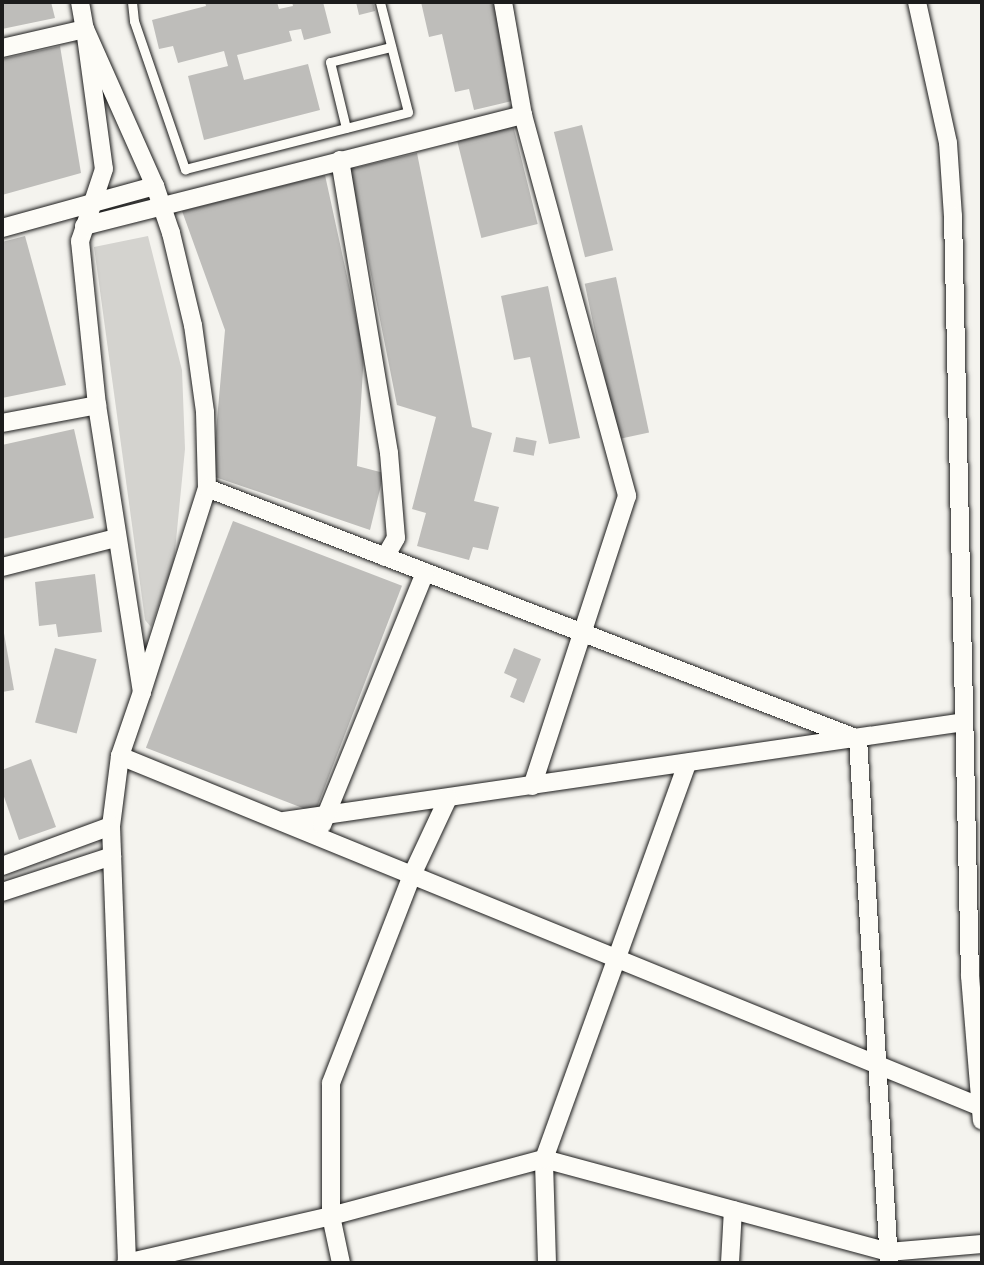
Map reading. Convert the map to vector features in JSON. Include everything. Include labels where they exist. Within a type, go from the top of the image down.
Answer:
[{"type":"street","points":[[80,2],[104,169],[80,241],[97,405],[142,692]]},
{"type":"street","points":[[503,2],[523,114],[627,496],[584,634],[531,786]]},
{"type":"street","points":[[917,2],[947,143],[953,216],[970,976],[982,1114]]},
{"type":"street","points":[[2,48],[85,29]]},
{"type":"street","points":[[85,29],[162,206],[193,325],[205,412],[206,488],[120,756],[111,826],[127,1263],[331,1216],[544,1159],[733,1210],[888,1258],[982,1244]]},
{"type":"street","points":[[84,226],[523,114]]},
{"type":"street","points":[[340,160],[389,453],[396,538],[386,557]]},
{"type":"street","points":[[2,228],[155,186]]},
{"type":"street","points":[[2,423],[97,405]]},
{"type":"street","points":[[206,488],[858,739]]},
{"type":"street","points":[[2,567],[116,538]]},
{"type":"street","points":[[318,836],[425,572]]},
{"type":"street","points":[[280,821],[964,722]]},
{"type":"street","points":[[858,739],[888,1258]]},
{"type":"street","points":[[120,756],[878,1065],[982,1114]]},
{"type":"street","points":[[547,1263],[544,1159],[687,763]]},
{"type":"street","points":[[341,1263],[331,1216],[331,1083],[412,875],[448,798]]},
{"type":"street","points":[[2,866],[111,826]]},
{"type":"street","points":[[2,892],[112,856]]},
{"type":"street","points":[[730,1263],[733,1210]]},
{"type":"lane","points":[[132,2],[134,21],[186,169],[408,112],[380,2]]},
{"type":"lane","points":[[346,128],[330,62],[391,47]]},
{"type":"shaded area","points":[[148,236],[182,370],[185,449],[174,561],[151,627],[145,620],[94,247]]},
{"type":"building","points":[[2,2],[51,2],[55,18],[2,29]]},
{"type":"building","points":[[205,2],[277,2],[279,9],[293,6],[292,2],[323,2],[331,33],[304,40],[301,29],[289,31],[292,41],[237,55],[244,80],[308,64],[320,110],[204,140],[188,76],[228,66],[224,51],[178,63],[173,46],[159,49],[152,20],[206,6]]},
{"type":"building","points":[[356,2],[373,2],[375,11],[359,15]]},
{"type":"building","points":[[421,2],[494,2],[516,100],[474,110],[469,89],[455,92],[442,34],[429,37]]},
{"type":"building","points":[[60,46],[81,173],[2,195],[2,59]]},
{"type":"building","points":[[513,125],[538,224],[481,238],[457,139]]},
{"type":"building","points":[[582,125],[613,250],[585,257],[554,132]]},
{"type":"building","points":[[417,153],[472,427],[492,433],[474,501],[499,507],[488,550],[473,547],[469,560],[417,546],[426,513],[412,509],[436,417],[397,405],[350,169]]},
{"type":"building","points":[[325,175],[364,354],[357,466],[384,473],[370,530],[212,476],[225,330],[182,211]]},
{"type":"building","points":[[25,236],[66,385],[2,398],[2,242]]},
{"type":"building","points":[[616,277],[649,433],[618,439],[585,284]]},
{"type":"building","points":[[548,286],[580,438],[549,444],[530,357],[514,360],[501,296]]},
{"type":"building","points":[[74,429],[94,518],[2,539],[2,445]]},
{"type":"building","points":[[516,437],[537,441],[534,456],[513,452]]},
{"type":"building","points":[[233,521],[402,586],[315,813],[146,748]]},
{"type":"building","points":[[95,574],[102,632],[58,637],[56,624],[39,626],[35,582]]},
{"type":"building","points":[[2,622],[14,690],[2,692]]},
{"type":"building","points":[[55,648],[97,659],[77,734],[35,722]]},
{"type":"building","points":[[514,648],[541,659],[524,703],[510,697],[517,679],[504,673]]},
{"type":"building","points":[[31,759],[56,827],[19,840],[2,791],[2,770]]}]
